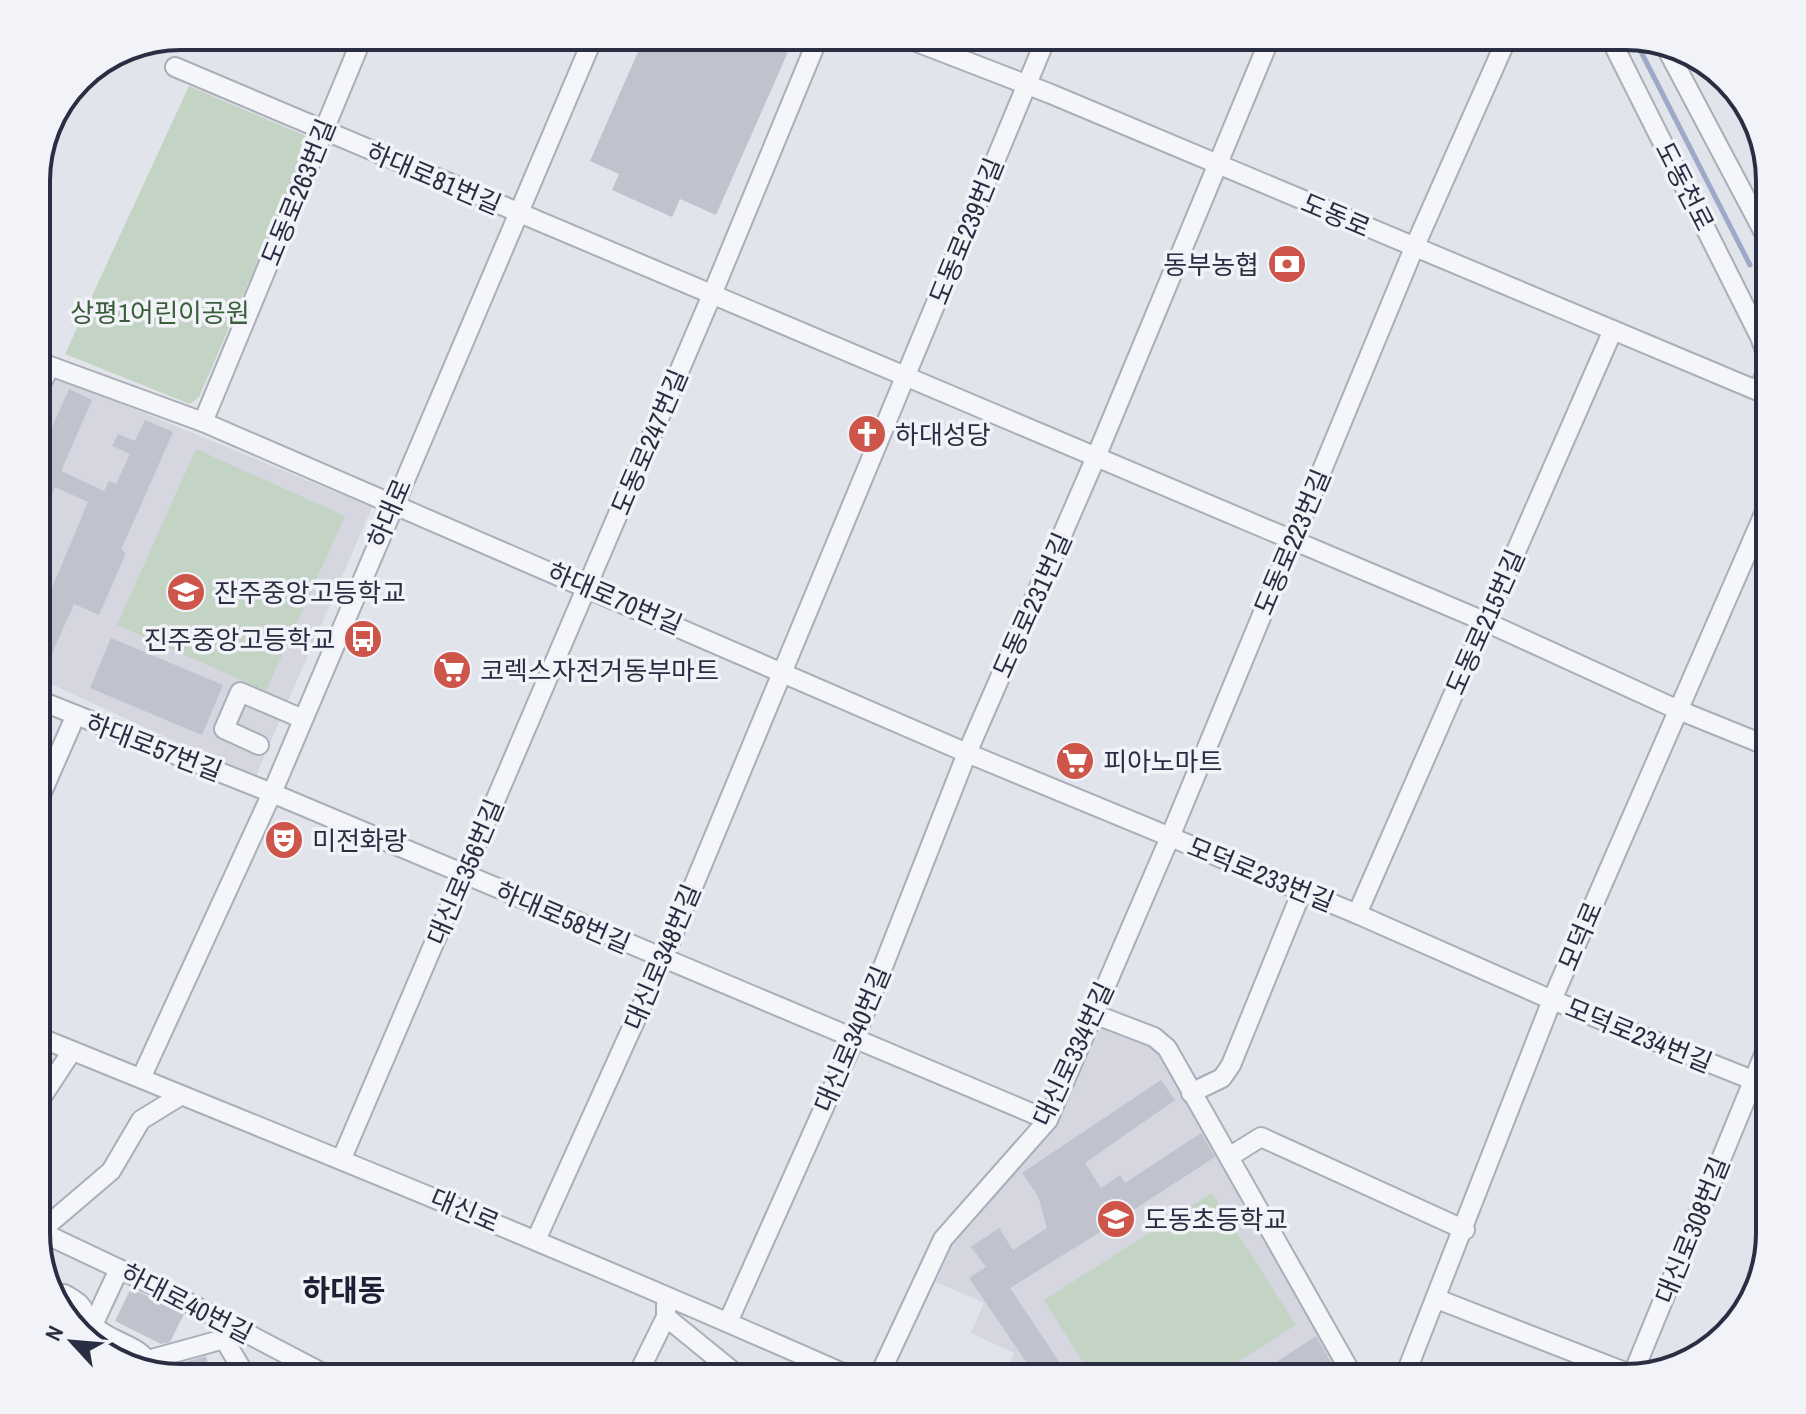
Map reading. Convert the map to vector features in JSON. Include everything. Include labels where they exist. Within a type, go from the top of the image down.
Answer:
[{"type":"street","name":"도동로263번길","points":[[203,422],[357,50]]},
{"type":"street","name":"하대로","points":[[142,1076],[272,793],[588,50]]},
{"type":"street","name":"도동로247번길","points":[[586,586],[813,50]]},
{"type":"street","name":"도동로","points":[[937,50],[1026,84],[1756,390]]},
{"type":"street","name":"도동로239번길","points":[[781,670],[906,378],[1041,50]]},
{"type":"street","name":"도동로231번길","points":[[967,753],[1096,457],[1265,50]]},
{"type":"street","name":"도동로223번길","points":[[1170,837],[1414,248],[1502,50]]},
{"type":"street","name":"도동천로","points":[[1616,50],[1756,320]]},
{"type":"street","name":"도동천로","points":[[1672,59],[1756,218]]},
{"type":"street","name":"하대로81번길","points":[[175,67],[517,214]]},
{"type":"street","points":[[517,214],[1486,622],[1676,709],[1756,741]]},
{"type":"street","name":"도동로215번길","points":[[1357,914],[1613,330]]},
{"type":"street","points":[[50,366],[203,422],[394,502]]},
{"type":"street","name":"하대로70번길","points":[[394,502],[967,753]]},
{"type":"street","name":"모덕로","points":[[1410,1364],[1465,1230],[1552,1000],[1756,531]]},
{"type":"street","name":"대신로356번길","points":[[342,1158],[586,586]]},
{"type":"street","name":"대신로348번길","points":[[536,1240],[663,959],[781,670]]},
{"type":"street","points":[[259,745],[224,729],[240,692],[303,719]]},
{"type":"street","name":"하대로57번길","points":[[50,705],[272,793]]},
{"type":"street","points":[[50,774],[75,717]]},
{"type":"street","name":"모덕로233번길","points":[[967,753],[1357,914],[1552,1000]]},
{"type":"street","name":"대신로340번길","points":[[728,1322],[855,1038],[967,753]]},
{"type":"street","name":"하대로58번길","points":[[272,793],[1048,1120]]},
{"type":"street","name":"대신로334번길","points":[[885,1364],[943,1239],[1048,1120],[1170,837]]},
{"type":"street","points":[[1191,1093],[1222,1078],[1231,1065],[1302,891]]},
{"type":"street","name":"모덕로234번길","points":[[1552,1000],[1756,1082]]},
{"type":"street","points":[[1094,1014],[1154,1037],[1167,1048],[1346,1364]]},
{"type":"street","name":"대신로","points":[[50,1042],[342,1158],[667,1294],[822,1364]]},
{"type":"street","points":[[50,1085],[72,1051]]},
{"type":"street","points":[[50,1223],[111,1171],[141,1120],[180,1096]]},
{"type":"street","name":"대신로308번길","points":[[1639,1362],[1756,1098]]},
{"type":"street","points":[[1229,1157],[1261,1137],[1465,1230]]},
{"type":"street","name":"하대로40번길","points":[[50,1238],[119,1269],[228,1332],[300,1364]]},
{"type":"street","points":[[104,1302],[119,1269]]},
{"type":"street","points":[[643,1364],[666,1317],[667,1294]]},
{"type":"street","points":[[1437,1299],[1602,1364]]},
{"type":"street","points":[[666,1317],[724,1364]]},
{"type":"street","points":[[157,1361],[228,1332],[241,1364]]},
{"type":"street","points":[[112,1335],[144,1353],[147,1359]]},
{"type":"shaded area","name":"잔주중앙고등학교","points":[[52,375],[372,507],[255,778],[50,683]]},
{"type":"shaded area","name":"도동초등학교","points":[[1112,1025],[1153,1043],[1343,1364],[1009,1364],[1014,1353],[971,1333],[984,1303],[936,1282],[954,1242],[1058,1125],[1101,1027]]},
{"type":"green space","name":"상평1어린이공원","points":[[189,86],[311,138],[199,397],[190,404],[65,354]]},
{"type":"green space","points":[[196,449],[345,516],[266,691],[117,625]]},
{"type":"green space","points":[[1212,1193],[1296,1325],[1234,1364],[1084,1364],[1044,1300]]},
{"type":"building","points":[[639,50],[789,50],[716,215],[680,199],[672,217],[612,190],[619,174],[590,161]]},
{"type":"building","points":[[69,389],[92,400],[61,471],[104,491],[109,481],[116,484],[130,454],[112,446],[118,434],[135,441],[145,420],[173,432],[121,550],[126,553],[99,615],[74,604],[50,658],[50,593],[88,502],[55,487],[50,498],[50,432]]},
{"type":"building","points":[[111,638],[223,685],[202,735],[90,688]]},
{"type":"building","points":[[1161,1080],[1175,1100],[1085,1163],[1101,1188],[1120,1175],[1125,1183],[1201,1133],[1215,1157],[1118,1220],[1123,1229],[1110,1238],[1105,1229],[1010,1288],[1061,1364],[1027,1364],[969,1278],[986,1267],[971,1247],[999,1228],[1013,1250],[1047,1228],[1038,1196],[1022,1173]]},
{"type":"building","points":[[131,1288],[184,1314],[170,1342],[161,1344],[115,1321]]},
{"type":"building","points":[[1316,1336],[1332,1364],[1273,1364]]},
{"type":"building","points":[[206,1356],[208,1364],[181,1364],[178,1364]]},
{"type":"waterway","points":[[1641,52],[1750,265]]},
{"type":"place","name":"동부농협","points":[[1287,264]]},
{"type":"place","name":"하대성당","points":[[867,434]]},
{"type":"place","name":"잔주중앙고등학교","points":[[186,592]]},
{"type":"place","name":"진주중앙고등학교","points":[[363,639]]},
{"type":"place","name":"코렉스자전거동부마트","points":[[452,670]]},
{"type":"place","name":"피아노마트","points":[[1075,761]]},
{"type":"place","name":"미전화랑","points":[[284,840]]},
{"type":"place","name":"도동초등학교","points":[[1116,1219]]},
{"type":"district","name":"하대동","points":[[344,1290]]}]
